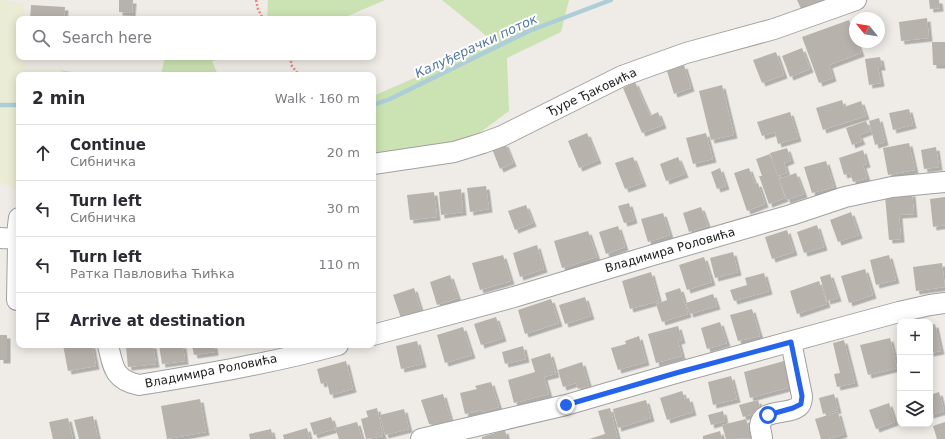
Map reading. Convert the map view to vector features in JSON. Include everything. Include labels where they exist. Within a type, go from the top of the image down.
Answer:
[{"type":"street","name":"Ђуре Ђаковића","points":[[376,164],[454,152],[483,144],[622,76],[686,53],[774,29],[856,0]]},
{"type":"street","name":"Владимира Роловића","points":[[376,334],[514,297],[653,254],[791,215],[845,197],[892,187],[945,182]]},
{"type":"street","points":[[7,238],[16,244]]},
{"type":"street","points":[[421,439],[566,405],[791,342],[900,317],[930,305],[945,303]]},
{"type":"street","points":[[762,439],[760,426],[763,419],[768,415],[801,404],[802,396],[791,342]]},
{"type":"street","name":"Владимира Роловића","points":[[109,348],[116,373],[122,379],[139,385],[225,370],[327,348]]},
{"type":"path","points":[[256,0],[262,16]]},
{"type":"path","points":[[291,60],[292,66],[297,72]]},
{"type":"green space","points":[[0,0],[4,0],[24,4],[25,16],[16,16],[16,60],[25,60],[25,69],[59,70],[64,72],[16,72],[16,189],[0,183]]},
{"type":"green space","points":[[268,0],[385,0],[348,16],[267,16]]},
{"type":"green space","points":[[442,0],[569,0],[561,32],[507,58],[509,111],[454,152],[376,164],[376,95],[495,43]]},
{"type":"green space","points":[[164,60],[216,60],[212,61],[217,72],[162,72]]},
{"type":"building","points":[[119,0],[133,0],[132,13],[119,12]]},
{"type":"building","points":[[797,0],[826,0],[803,13]]},
{"type":"building","points":[[929,0],[939,0],[940,8],[930,9]]},
{"type":"building","points":[[31,5],[65,7],[64,16],[30,16]]},
{"type":"building","points":[[927,18],[929,38],[901,41],[899,22]]},
{"type":"building","points":[[849,20],[849,48],[859,48],[861,53],[829,65],[833,78],[819,83],[802,37]]},
{"type":"building","points":[[932,42],[945,42],[945,65],[933,65]]},
{"type":"building","points":[[802,48],[810,69],[790,77],[782,56]]},
{"type":"building","points":[[776,52],[784,75],[762,83],[753,60]]},
{"type":"building","points":[[880,57],[882,67],[878,67],[881,83],[869,85],[865,59]]},
{"type":"building","points":[[684,65],[691,88],[674,94],[667,71]]},
{"type":"building","points":[[635,82],[650,116],[658,112],[663,125],[642,133],[623,88]]},
{"type":"building","points":[[722,85],[734,135],[711,140],[699,91]]},
{"type":"building","points":[[842,100],[844,107],[861,101],[866,116],[823,130],[816,108]]},
{"type":"building","points":[[909,109],[913,125],[893,130],[889,113]]},
{"type":"building","points":[[790,112],[798,138],[778,144],[775,132],[762,136],[757,122]]},
{"type":"building","points":[[879,118],[885,142],[875,145],[869,121]]},
{"type":"building","points":[[866,121],[870,131],[859,135],[862,141],[852,145],[846,128]]},
{"type":"building","points":[[587,133],[598,160],[579,168],[568,141]]},
{"type":"building","points":[[706,133],[713,159],[693,164],[686,138]]},
{"type":"building","points":[[505,143],[513,163],[500,169],[492,149]]},
{"type":"building","points":[[909,143],[915,170],[888,175],[883,148]]},
{"type":"building","points":[[936,147],[939,167],[924,169],[921,150]]},
{"type":"building","points":[[787,148],[791,160],[784,163],[787,173],[778,176],[770,153]]},
{"type":"building","points":[[863,150],[867,164],[863,165],[867,178],[853,182],[850,173],[844,175],[839,158]]},
{"type":"building","points":[[770,154],[785,198],[769,204],[759,176],[762,176],[756,159]]},
{"type":"building","points":[[633,157],[643,183],[625,189],[615,163]]},
{"type":"building","points":[[678,157],[685,174],[666,181],[660,164]]},
{"type":"building","points":[[826,161],[834,187],[812,193],[804,167]]},
{"type":"building","points":[[720,168],[726,186],[717,189],[711,172]]},
{"type":"building","points":[[749,168],[755,184],[758,183],[765,204],[747,211],[734,173]]},
{"type":"building","points":[[796,173],[804,194],[787,200],[779,179]]},
{"type":"building","points":[[486,186],[489,209],[470,212],[467,188]]},
{"type":"building","points":[[461,189],[463,212],[441,215],[439,192]]},
{"type":"building","points":[[434,192],[437,217],[410,220],[407,195]]},
{"type":"building","points":[[912,193],[914,214],[899,215],[901,239],[889,240],[885,196]]},
{"type":"building","points":[[945,197],[945,225],[933,227],[930,199]]},
{"type":"building","points":[[629,203],[634,220],[624,223],[618,206]]},
{"type":"building","points":[[526,205],[533,223],[515,230],[508,211]]},
{"type":"building","points":[[701,207],[708,226],[689,232],[683,213]]},
{"type":"building","points":[[851,212],[859,235],[838,242],[830,220]]},
{"type":"building","points":[[663,213],[670,235],[648,242],[641,219]]},
{"type":"building","points":[[817,225],[824,247],[804,253],[797,232]]},
{"type":"building","points":[[618,226],[625,247],[606,254],[599,232]]},
{"type":"building","points":[[787,230],[794,252],[772,259],[765,237]]},
{"type":"building","points":[[588,231],[597,257],[562,268],[554,241]]},
{"type":"building","points":[[537,245],[544,269],[520,277],[513,253]]},
{"type":"building","points":[[733,252],[738,272],[715,278],[710,258]]},
{"type":"building","points":[[503,255],[511,281],[480,290],[472,263]]},
{"type":"building","points":[[889,255],[896,280],[876,285],[870,260]]},
{"type":"building","points":[[704,257],[712,282],[687,290],[679,265]]},
{"type":"building","points":[[942,263],[945,287],[916,291],[913,267]]},
{"type":"building","points":[[865,269],[873,295],[849,303],[841,276]]},
{"type":"building","points":[[651,272],[659,301],[630,309],[622,281]]},
{"type":"building","points":[[764,273],[769,291],[734,301],[730,290],[747,285],[745,278]]},
{"type":"building","points":[[830,274],[838,298],[827,301],[820,277]]},
{"type":"building","points":[[450,275],[458,298],[437,305],[430,282]]},
{"type":"building","points":[[819,281],[827,304],[797,314],[790,291]]},
{"type":"building","points":[[414,288],[421,311],[401,318],[393,295]]},
{"type":"building","points":[[680,288],[688,314],[662,322],[656,304],[667,300],[665,293]]},
{"type":"building","points":[[713,294],[717,306],[690,314],[686,303]]},
{"type":"building","points":[[585,297],[591,316],[565,324],[559,305]]},
{"type":"building","points":[[551,299],[559,323],[525,334],[518,310]]},
{"type":"building","points":[[752,309],[760,336],[738,341],[730,315]]},
{"type":"building","points":[[496,317],[503,338],[481,345],[474,324]]},
{"type":"building","points":[[720,322],[727,343],[707,349],[701,328]]},
{"type":"building","points":[[933,324],[935,324],[941,351],[933,352]]},
{"type":"building","points":[[678,326],[682,340],[678,341],[682,356],[656,363],[648,334]]},
{"type":"building","points":[[463,327],[472,355],[445,363],[437,335]]},
{"type":"building","points":[[0,335],[7,335],[7,360],[0,360]]},
{"type":"building","points":[[639,336],[646,362],[618,370],[611,348],[626,344],[625,341]]},
{"type":"building","points":[[890,338],[897,368],[868,375],[860,345]]},
{"type":"building","points":[[844,340],[855,383],[837,387],[834,374],[840,373],[833,343]]},
{"type":"building","points":[[417,341],[423,364],[401,369],[396,346]]},
{"type":"building","points":[[523,346],[526,359],[505,364],[502,352]]},
{"type":"building","points":[[64,348],[93,348],[96,366],[68,371]]},
{"type":"building","points":[[126,348],[153,348],[156,364],[128,367]]},
{"type":"building","points":[[159,348],[183,348],[185,361],[162,364]]},
{"type":"building","points":[[193,348],[214,348],[215,352],[194,355]]},
{"type":"building","points":[[550,353],[556,374],[544,377],[549,394],[514,403],[508,380],[535,372],[531,359]]},
{"type":"building","points":[[346,361],[353,389],[330,395],[327,382],[321,384],[317,369]]},
{"type":"building","points":[[784,361],[791,387],[750,398],[744,372]]},
{"type":"building","points":[[582,362],[589,386],[578,389],[576,383],[563,387],[558,370]]},
{"type":"building","points":[[731,376],[737,399],[713,405],[708,382]]},
{"type":"building","points":[[491,382],[499,407],[483,412],[482,410],[465,414],[460,393],[477,389],[475,386]]},
{"type":"building","points":[[682,391],[685,399],[689,398],[693,412],[667,420],[660,398]]},
{"type":"building","points":[[939,392],[944,411],[933,414],[933,394]]},
{"type":"building","points":[[443,394],[451,421],[434,425],[429,424],[421,400]]},
{"type":"building","points":[[834,394],[838,410],[823,414],[819,398]]},
{"type":"building","points":[[200,399],[206,432],[167,439],[161,406]]},
{"type":"building","points":[[646,400],[651,418],[618,428],[613,409]]},
{"type":"building","points":[[758,400],[761,412],[743,417],[739,405]]},
{"type":"building","points":[[889,403],[895,422],[876,429],[869,410]]},
{"type":"building","points":[[377,408],[383,436],[366,439],[361,419],[368,417],[366,411]]},
{"type":"building","points":[[610,408],[618,439],[589,439],[605,434],[598,411]]},
{"type":"building","points":[[404,409],[409,429],[385,435],[380,415]]},
{"type":"building","points":[[723,411],[725,421],[711,425],[708,415]]},
{"type":"building","points":[[838,412],[844,434],[828,439],[821,439],[815,419]]},
{"type":"building","points":[[93,416],[98,439],[79,439],[74,420]]},
{"type":"building","points":[[331,417],[335,429],[314,435],[310,423]]},
{"type":"building","points":[[68,418],[73,439],[53,439],[49,422]]},
{"type":"building","points":[[746,419],[752,438],[726,439],[722,425]]},
{"type":"building","points":[[357,422],[362,439],[339,439],[335,428]]},
{"type":"building","points":[[945,422],[945,439],[937,439],[933,426]]},
{"type":"building","points":[[307,428],[310,439],[284,439],[283,435]]},
{"type":"building","points":[[271,429],[273,439],[250,439],[249,434]]},
{"type":"building","points":[[505,430],[507,439],[482,439],[482,437]]},
{"type":"building","points":[[720,431],[722,439],[703,439],[703,436]]},
{"type":"waterway","name":"Калуђерачки поток","points":[[376,104],[390,99],[529,31],[611,0]]},
{"type":"waterway","name":"Калуђерачки поток","points":[[0,105],[16,105]]},
{"type":"route","points":[[566,405],[791,342],[802,396],[801,404],[793,408],[768,415]]}]
